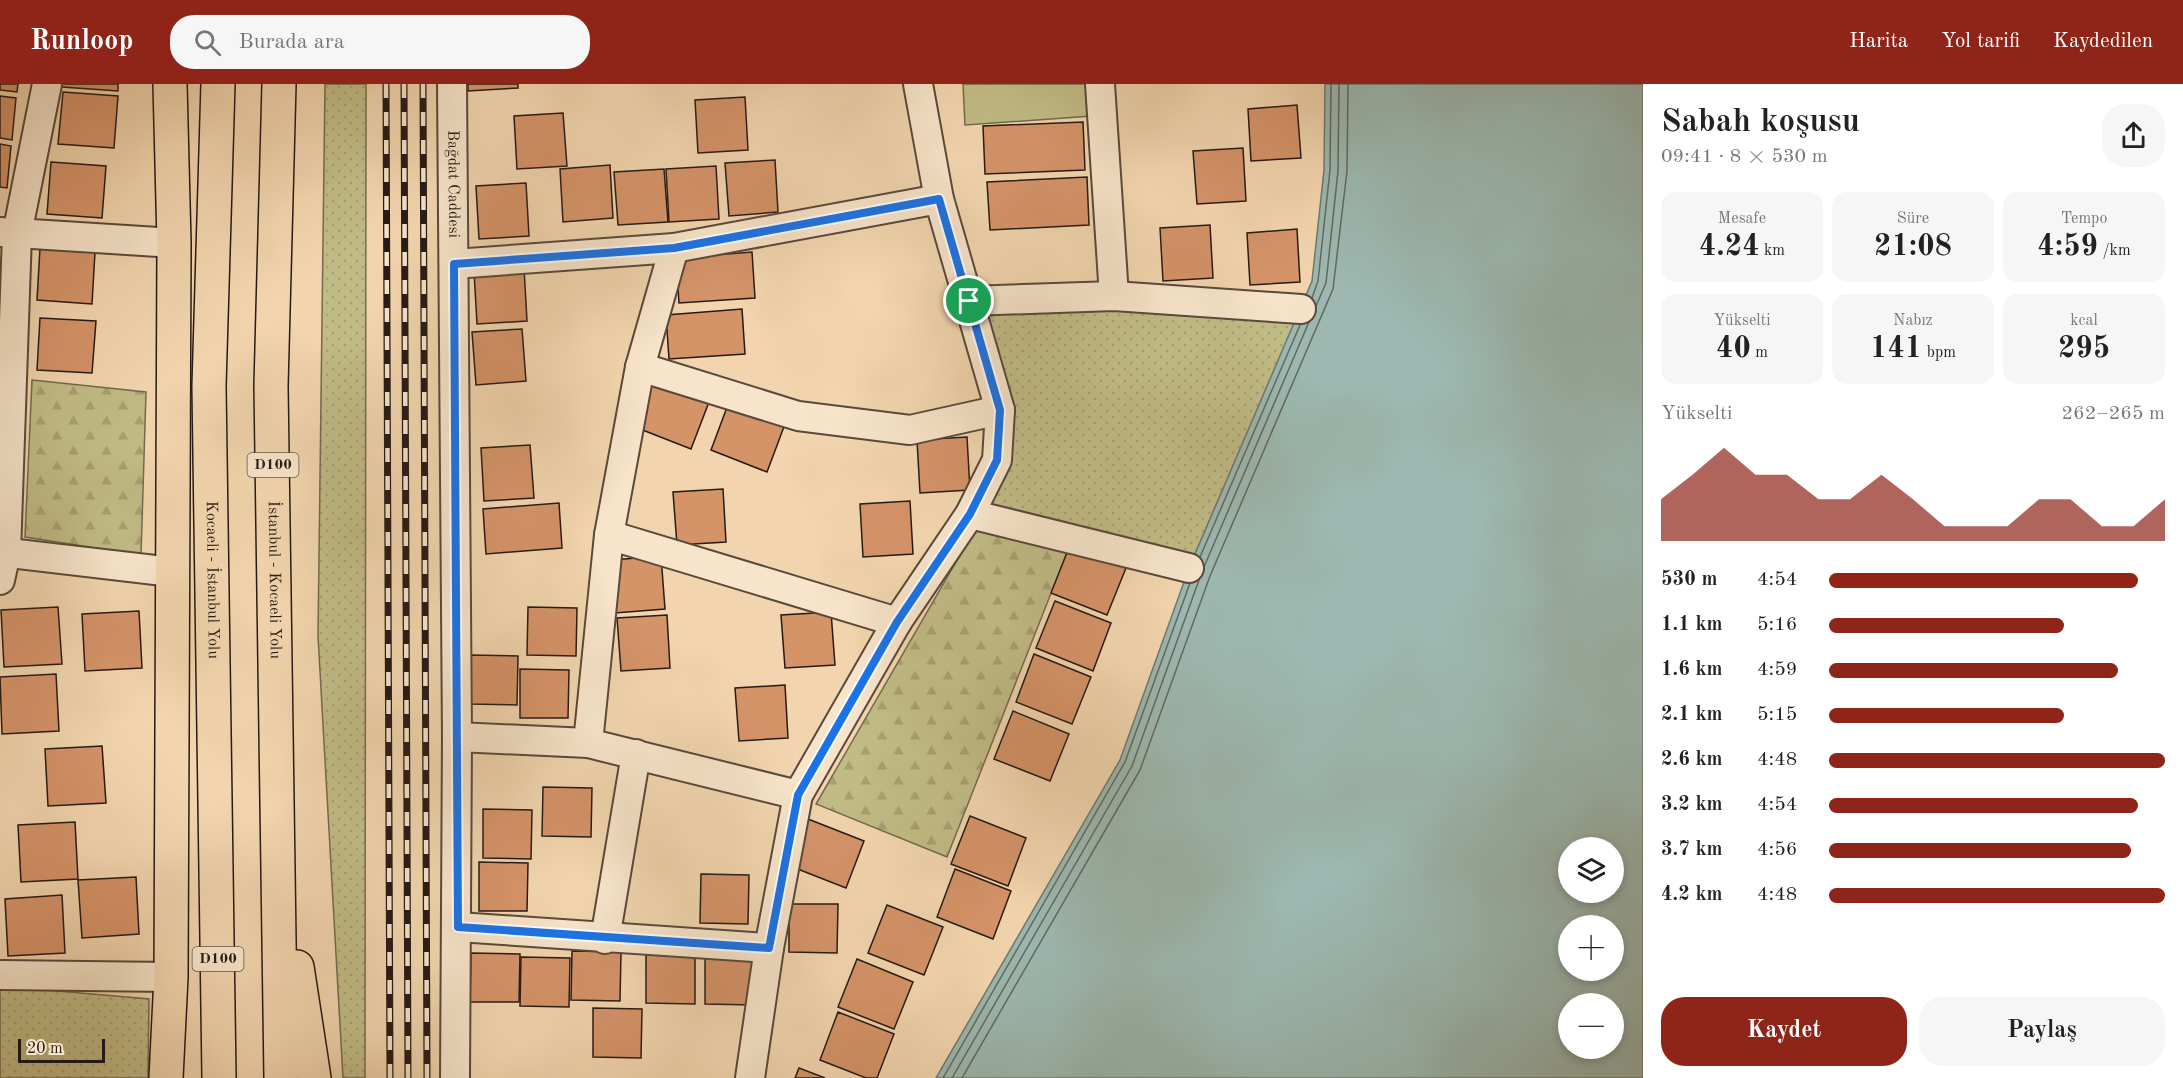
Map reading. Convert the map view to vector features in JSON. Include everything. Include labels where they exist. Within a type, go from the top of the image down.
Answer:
[{"type":"main road","points":[[166,1078],[171,977],[174,243],[170,84]]},
{"type":"main road","name":"Kocaeli - İstanbul Yolu","points":[[218,84],[209,386],[219,1078]]},
{"type":"main road","name":"İstanbul - Kocaeli Yolu","points":[[279,84],[272,386],[281,1078]]},
{"type":"main road","points":[[198,1078],[216,840]]},
{"type":"main road","points":[[278,846],[314,1078]]},
{"type":"street","points":[[0,580],[3,552],[8,233],[47,84]]},
{"type":"street","name":"Bağdat Caddesi","points":[[452,84],[458,927],[455,1078]]},
{"type":"street","points":[[750,1078],[769,948],[798,795],[897,622],[970,514],[997,460],[1000,410],[939,199],[918,84]]},
{"type":"street","points":[[1100,84],[1114,296]]},
{"type":"street","points":[[454,264],[674,248],[939,199]]},
{"type":"street","points":[[8,233],[174,243]]},
{"type":"street","points":[[588,742],[609,535],[639,367],[674,248]]},
{"type":"street","points":[[969,301],[1114,296],[1301,309]]},
{"type":"street","points":[[639,367],[798,416],[910,430],[1000,410]]},
{"type":"street","points":[[970,514],[1189,568]]},
{"type":"street","points":[[609,535],[897,622]]},
{"type":"street","points":[[3,552],[172,572]]},
{"type":"street","points":[[457,737],[588,742],[798,795]]},
{"type":"street","points":[[605,939],[636,754]]},
{"type":"street","points":[[458,927],[605,939],[769,948]]},
{"type":"street","points":[[0,975],[171,977]]},
{"type":"green space","points":[[325,84],[366,84],[365,1078],[343,1078],[318,636]]},
{"type":"green space","points":[[963,84],[1090,84],[1092,116],[965,125]]},
{"type":"green space","points":[[969,301],[1301,309],[1189,568],[970,514],[997,460]]},
{"type":"green space","points":[[32,380],[146,392],[141,555],[25,537]]},
{"type":"green space","points":[[975,529],[1070,545],[947,857],[816,804]]},
{"type":"green space","points":[[0,986],[149,999],[148,1078],[0,1078]]},
{"type":"water","points":[[1325,84],[1643,84],[1643,1078],[936,1078],[1120,760],[1189,568],[1312,281],[1324,170]]},
{"type":"building","points":[[0,84],[18,84],[17,92],[0,90]]},
{"type":"building","points":[[62,84],[118,84],[118,91],[62,87]]},
{"type":"building","points":[[468,84],[518,84],[518,88],[468,91]]},
{"type":"building","points":[[63,92],[118,96],[114,148],[58,144]]},
{"type":"building","points":[[0,96],[16,98],[12,140],[0,138]]},
{"type":"building","points":[[745,97],[748,150],[698,153],[695,100]]},
{"type":"building","points":[[1297,105],[1301,158],[1251,161],[1248,109]]},
{"type":"building","points":[[563,113],[567,166],[517,169],[514,116]]},
{"type":"building","points":[[1083,122],[1085,170],[985,174],[983,126]]},
{"type":"building","points":[[0,144],[11,146],[7,188],[0,187]]},
{"type":"building","points":[[1243,148],[1246,201],[1197,204],[1193,151]]},
{"type":"building","points":[[775,160],[778,212],[729,216],[725,163]]},
{"type":"building","points":[[51,162],[106,166],[102,218],[47,214]]},
{"type":"building","points":[[610,165],[613,218],[563,222],[560,169]]},
{"type":"building","points":[[716,166],[719,219],[669,222],[666,169]]},
{"type":"building","points":[[664,169],[668,222],[618,225],[614,172]]},
{"type":"building","points":[[1087,177],[1089,225],[990,230],[987,182]]},
{"type":"building","points":[[526,183],[529,236],[479,239],[476,186]]},
{"type":"building","points":[[1210,225],[1213,278],[1163,281],[1160,228]]},
{"type":"building","points":[[1297,229],[1300,282],[1250,285],[1247,233]]},
{"type":"building","points":[[40,248],[95,252],[92,304],[37,300]]},
{"type":"building","points":[[752,252],[755,298],[679,303],[676,258]]},
{"type":"building","points":[[524,268],[527,321],[477,324],[474,271]]},
{"type":"building","points":[[742,309],[745,354],[669,359],[666,315]]},
{"type":"building","points":[[40,318],[96,321],[92,373],[37,370]]},
{"type":"building","points":[[522,329],[526,381],[476,385],[472,332]]},
{"type":"building","points":[[653,380],[709,402],[691,449],[635,427]]},
{"type":"building","points":[[729,402],[785,424],[767,472],[711,450]]},
{"type":"building","points":[[967,437],[970,490],[920,493],[917,440]]},
{"type":"building","points":[[530,445],[534,498],[484,501],[481,448]]},
{"type":"building","points":[[723,489],[726,542],[677,545],[673,492]]},
{"type":"building","points":[[910,501],[913,554],[863,557],[860,504]]},
{"type":"building","points":[[559,503],[562,548],[486,554],[483,509]]},
{"type":"building","points":[[1070,545],[1126,568],[1107,615],[1051,593]]},
{"type":"building","points":[[661,556],[665,609],[615,613],[612,560]]},
{"type":"building","points":[[1055,601],[1111,623],[1093,671],[1036,648]]},
{"type":"building","points":[[58,607],[62,664],[4,667],[1,610]]},
{"type":"building","points":[[528,607],[577,608],[576,656],[527,655]]},
{"type":"building","points":[[139,611],[142,668],[85,671],[82,614]]},
{"type":"building","points":[[831,612],[835,665],[785,668],[781,615]]},
{"type":"building","points":[[667,615],[670,668],[621,671],[617,618]]},
{"type":"building","points":[[1034,654],[1091,677],[1072,724],[1016,702]]},
{"type":"building","points":[[469,655],[518,656],[517,705],[468,704]]},
{"type":"building","points":[[520,669],[569,670],[568,718],[520,718]]},
{"type":"building","points":[[56,674],[59,731],[2,734],[0,677]]},
{"type":"building","points":[[785,685],[788,738],[739,741],[735,688]]},
{"type":"building","points":[[1013,711],[1069,734],[1050,781],[994,759]]},
{"type":"building","points":[[102,746],[106,803],[48,806],[45,749]]},
{"type":"building","points":[[543,787],[592,788],[591,837],[542,836]]},
{"type":"building","points":[[483,809],[532,810],[531,859],[483,858]]},
{"type":"building","points":[[970,816],[1026,838],[1008,886],[951,864]]},
{"type":"building","points":[[808,819],[864,841],[846,888],[790,866]]},
{"type":"building","points":[[75,822],[78,879],[21,882],[18,825]]},
{"type":"building","points":[[479,862],[528,863],[527,911],[479,911]]},
{"type":"building","points":[[955,869],[1011,891],[993,939],[937,917]]},
{"type":"building","points":[[701,874],[749,875],[748,924],[700,923]]},
{"type":"building","points":[[136,877],[139,934],[82,938],[78,880]]},
{"type":"building","points":[[62,895],[65,953],[8,956],[5,899]]},
{"type":"building","points":[[789,904],[838,904],[837,953],[789,952]]},
{"type":"building","points":[[887,905],[943,927],[924,975],[868,953]]},
{"type":"building","points":[[572,951],[621,952],[620,1001],[571,1000]]},
{"type":"building","points":[[471,953],[520,954],[519,1002],[470,1002]]},
{"type":"building","points":[[646,954],[695,955],[695,1004],[646,1003]]},
{"type":"building","points":[[705,955],[754,956],[754,1005],[705,1004]]},
{"type":"building","points":[[521,957],[570,958],[569,1007],[520,1006]]},
{"type":"building","points":[[857,959],[913,982],[894,1029],[838,1007]]},
{"type":"building","points":[[593,1008],[642,1009],[641,1058],[593,1057]]},
{"type":"building","points":[[838,1012],[894,1034],[877,1078],[866,1078],[820,1060]]},
{"type":"building","points":[[799,1068],[825,1078],[795,1078]]},
{"type":"railway","points":[[386,84],[390,1078]]},
{"type":"railway","points":[[404,84],[408,1078]]},
{"type":"railway","points":[[423,84],[427,1078]]},
{"type":"route","points":[[939,199],[969,301],[1000,410],[997,460],[970,514],[897,622],[798,795],[769,948],[605,939],[458,927],[454,264],[674,248],[939,199]]}]
